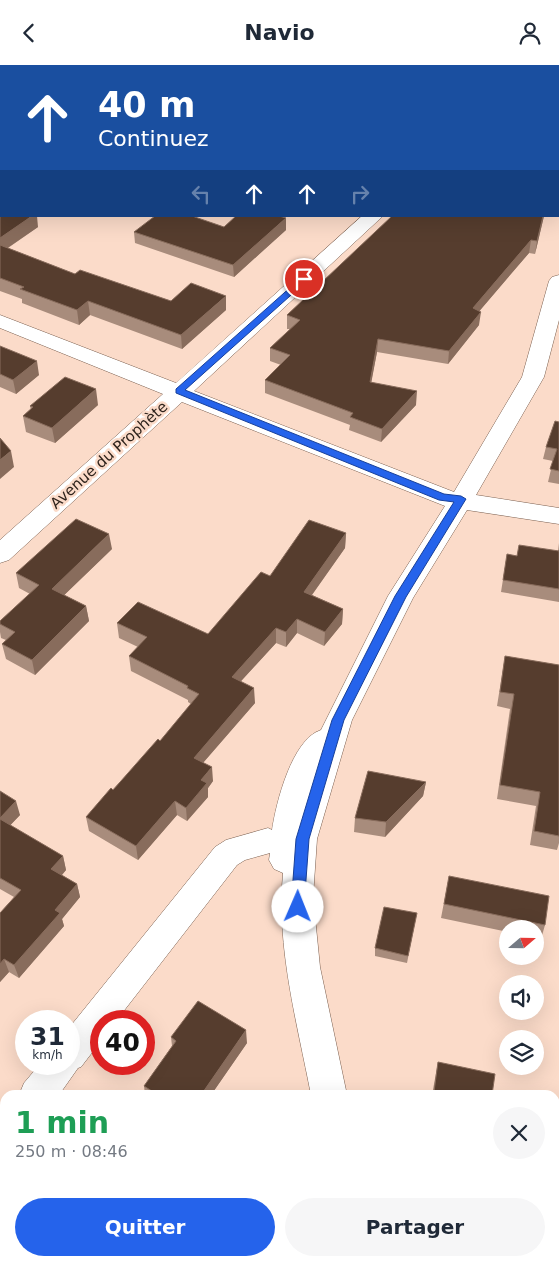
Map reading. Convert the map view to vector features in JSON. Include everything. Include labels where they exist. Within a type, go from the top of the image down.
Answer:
[{"type":"street","name":"Avenue du Prophète","points":[[0,554],[373,217]]},
{"type":"street","points":[[328,1090],[304,972],[297,897],[302,839],[338,720],[401,596],[484,463],[533,377],[559,281]]},
{"type":"street","points":[[0,321],[443,497],[559,517]]},
{"type":"street","points":[[80,1041],[226,856],[237,849],[268,841]]},
{"type":"street","points":[[41,1090],[53,1075]]},
{"type":"building","points":[[0,217],[31,217],[0,238]]},
{"type":"building","points":[[154,217],[195,217],[224,227],[235,217],[286,218],[233,265],[134,232]]},
{"type":"building","points":[[391,217],[543,217],[537,241],[531,240],[473,308],[481,312],[449,351],[378,339],[370,382],[417,391],[382,429],[350,417],[353,413],[265,380],[290,355],[270,348],[300,320],[287,315]]},
{"type":"building","points":[[0,245],[75,274],[80,270],[171,301],[191,283],[226,296],[181,335],[88,301],[77,310],[20,289],[24,287],[0,278]]},
{"type":"building","points":[[0,346],[37,361],[13,380],[0,374]]},
{"type":"building","points":[[65,377],[96,389],[52,428],[23,416],[33,407],[30,406]]},
{"type":"building","points":[[555,421],[559,422],[559,471],[550,469],[557,449],[546,447]]},
{"type":"building","points":[[0,438],[11,451],[0,460]]},
{"type":"building","points":[[76,519],[109,534],[52,589],[86,606],[32,660],[2,644],[15,632],[0,624],[0,621],[39,585],[16,573]]},
{"type":"building","points":[[309,520],[346,533],[304,592],[343,609],[325,632],[297,619],[286,632],[276,628],[232,677],[254,688],[194,758],[212,767],[201,780],[207,783],[186,808],[175,801],[136,846],[86,817],[111,788],[113,790],[158,739],[160,741],[199,694],[187,688],[188,686],[129,656],[147,637],[117,623],[138,602],[208,634],[261,572],[270,576]]},
{"type":"building","points":[[519,545],[559,551],[559,589],[503,580],[507,554],[517,556]]},
{"type":"building","points":[[505,656],[559,665],[559,836],[534,831],[540,792],[500,785],[514,694],[500,692]]},
{"type":"building","points":[[368,771],[426,782],[386,822],[355,818]]},
{"type":"building","points":[[0,791],[16,801],[0,818]]},
{"type":"building","points":[[0,819],[63,856],[51,869],[77,884],[55,910],[60,913],[14,965],[4,959],[0,964],[0,913],[21,890],[0,878]]},
{"type":"building","points":[[449,876],[549,896],[545,925],[544,920],[521,920],[444,904]]},
{"type":"building","points":[[384,907],[417,913],[408,956],[375,948]]},
{"type":"building","points":[[198,1001],[246,1030],[204,1090],[150,1090],[144,1086],[152,1075],[155,1075],[155,1071],[176,1041],[171,1037]]},
{"type":"building","points":[[438,1062],[495,1074],[493,1090],[434,1090]]},
{"type":"route","points":[[298,907],[297,897],[302,839],[338,720],[401,596],[461,499],[443,497],[179,391],[304,279]]}]
